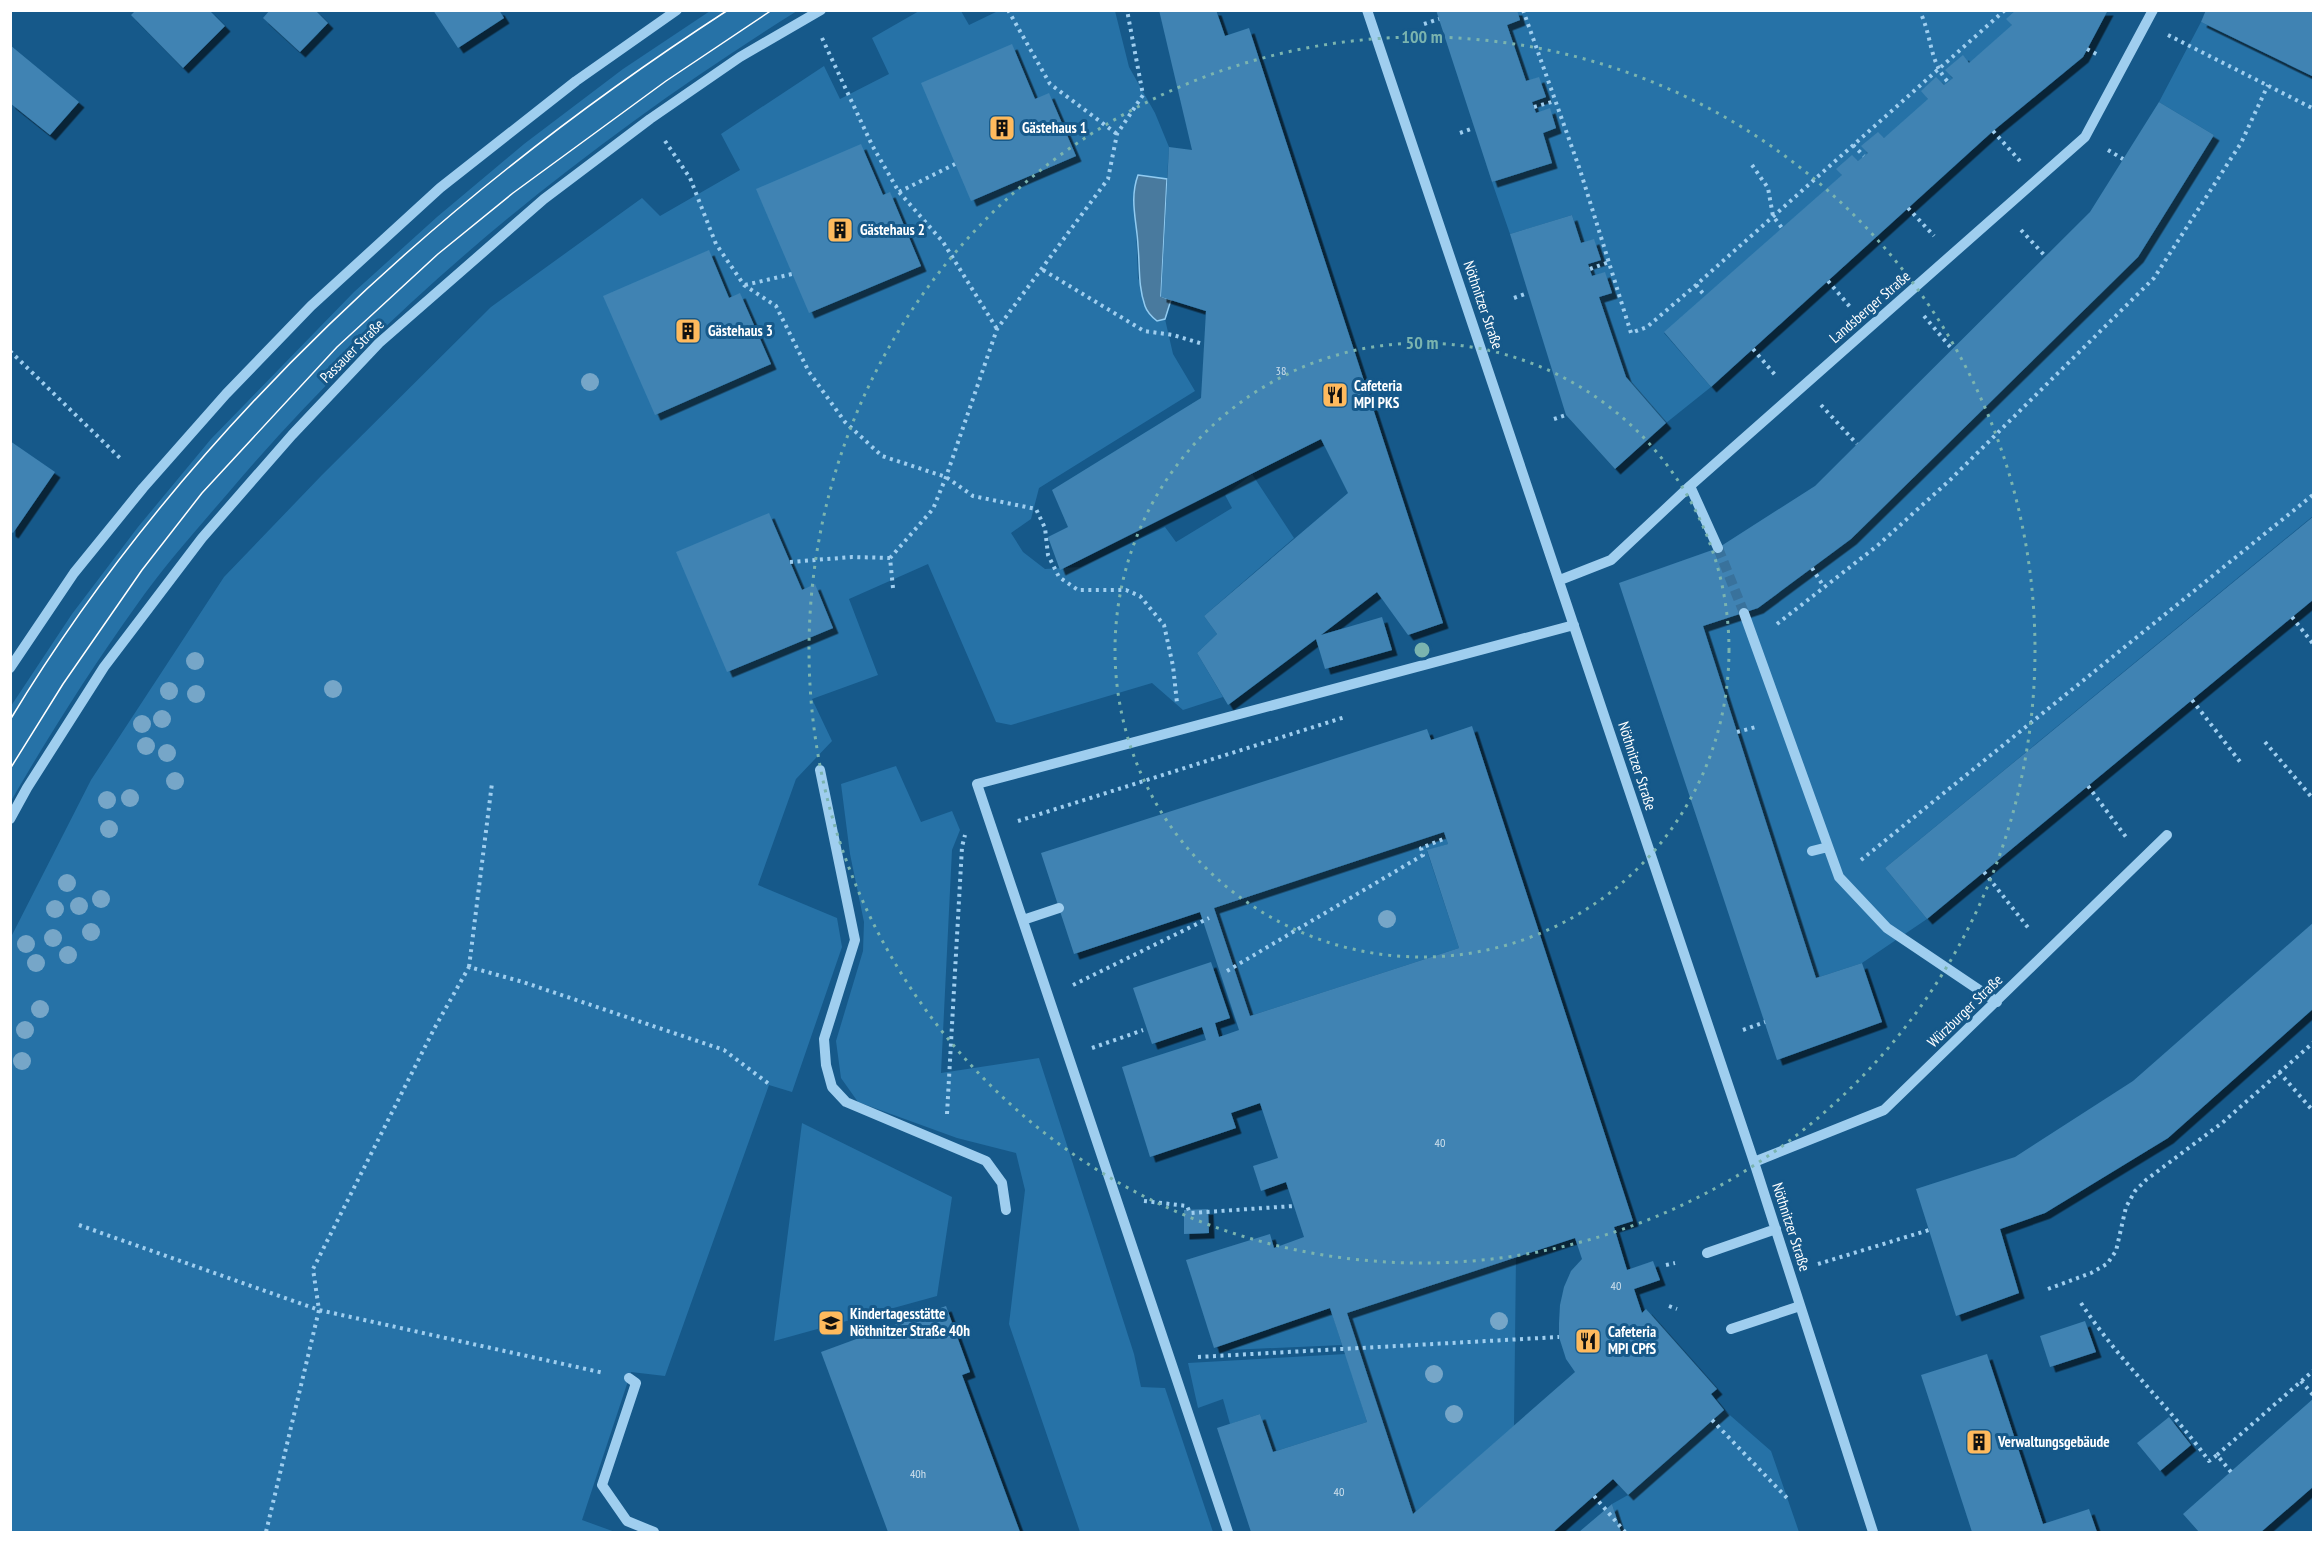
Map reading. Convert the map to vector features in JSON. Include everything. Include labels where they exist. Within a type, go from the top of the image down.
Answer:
[{"type":"street","points":[[10,668],[74,573],[143,488],[226,394],[311,306],[440,188],[576,81],[677,10]]},
{"type":"street","name":"Passauer Straße","points":[[10,819],[27,788],[104,667],[202,538],[292,435],[379,343],[544,199],[650,119],[740,57],[821,10]]},
{"type":"street","name":"Nöthnitzer Straße","points":[[1367,10],[1754,1162],[1873,1533]]},
{"type":"street","name":"Landsberger Straße","points":[[1560,580],[1611,560],[1690,486],[2085,137],[2153,10]]},
{"type":"street","points":[[1690,486],[1718,548]]},
{"type":"street","points":[[1744,613],[1754,640],[1776,720],[1839,877],[1887,928],[1997,1002]]},
{"type":"street","points":[[1228,1533],[977,784],[1574,625]]},
{"type":"street","points":[[820,770],[855,940],[824,1039],[825,1065],[832,1087],[846,1102],[986,1161],[1002,1183],[1006,1210]]},
{"type":"street","name":"Würzburger Straße","points":[[1754,1162],[1884,1110],[2167,835]]},
{"type":"street","points":[[1812,851],[1828,847]]},
{"type":"street","points":[[1023,920],[1059,908]]},
{"type":"street","points":[[1707,1252],[1776,1229]]},
{"type":"street","points":[[1731,1329],[1800,1306]]},
{"type":"street","points":[[629,1378],[636,1383],[602,1485],[627,1521],[654,1533]]},
{"type":"path","points":[[1008,10],[1050,84],[1117,134]]},
{"type":"path","points":[[893,588],[891,558],[933,509],[997,329],[1043,270],[1108,179],[1117,134],[1143,95],[1127,10]]},
{"type":"path","points":[[1523,10],[1609,262],[1630,333],[1647,327],[2004,10]]},
{"type":"path","points":[[811,16],[872,145],[899,192],[943,242],[997,329]]},
{"type":"path","points":[[1922,16],[1929,32],[1937,70],[1948,82]]},
{"type":"path","points":[[1424,24],[1439,19]]},
{"type":"path","points":[[2146,23],[2313,109]]},
{"type":"path","points":[[1754,640],[1877,546],[1950,480],[2154,278],[2241,143],[2268,85]]},
{"type":"path","points":[[1534,107],[1555,101]]},
{"type":"path","points":[[650,119],[690,178],[716,244],[744,285],[776,306],[809,372],[844,422],[882,456],[946,477],[973,496],[1036,509],[1045,528],[1048,555],[1059,577],[1078,590],[1126,590],[1140,596],[1164,625],[1173,666],[1179,730]]},
{"type":"path","points":[[1460,133],[1474,128]]},
{"type":"path","points":[[1993,131],[2036,180]]},
{"type":"path","points":[[1853,145],[1864,156]]},
{"type":"path","points":[[899,192],[955,164]]},
{"type":"path","points":[[1752,165],[1768,188],[1773,216],[1782,228]]},
{"type":"path","points":[[1908,208],[1951,255]]},
{"type":"path","points":[[2001,210],[2046,257]]},
{"type":"path","points":[[1590,269],[1609,262]]},
{"type":"path","points":[[1043,270],[1144,331],[1173,335],[1203,344]]},
{"type":"path","points":[[744,285],[792,274]]},
{"type":"path","points":[[1828,280],[1868,328]]},
{"type":"path","points":[[1695,285],[1705,296]]},
{"type":"path","points":[[1514,298],[1528,293]]},
{"type":"path","points":[[1906,295],[1952,350]]},
{"type":"path","points":[[1753,349],[1792,395]]},
{"type":"path","points":[[10,351],[122,460]]},
{"type":"path","points":[[1803,386],[1857,444]]},
{"type":"path","points":[[1554,419],[1566,415]]},
{"type":"path","points":[[1839,877],[2313,494]]},
{"type":"path","points":[[790,561],[852,557],[891,558]]},
{"type":"path","points":[[1812,568],[1824,587]]},
{"type":"path","points":[[2292,617],[2313,645]]},
{"type":"path","points":[[2192,700],[2241,763]]},
{"type":"path","points":[[992,830],[1346,717]]},
{"type":"path","points":[[1737,732],[1753,728]]},
{"type":"path","points":[[2265,742],[2313,800]]},
{"type":"path","points":[[266,1533],[319,1310],[313,1269],[434,1029],[469,967],[492,783]]},
{"type":"path","points":[[945,1145],[962,847],[977,784]]},
{"type":"path","points":[[2088,786],[2142,860]]},
{"type":"path","points":[[1227,971],[1423,855],[1421,848],[1446,838]]},
{"type":"path","points":[[1984,872],[2048,952]]},
{"type":"path","points":[[1049,998],[1209,918]]},
{"type":"path","points":[[469,967],[523,982],[724,1050],[769,1084]]},
{"type":"path","points":[[1743,1030],[1765,1022]]},
{"type":"path","points":[[1068,1055],[1143,1030]]},
{"type":"path","points":[[2048,1289],[2091,1273],[2107,1264],[2116,1251],[2127,1207],[2135,1191],[2222,1123],[2313,1042]]},
{"type":"path","points":[[2279,1072],[2313,1112]]},
{"type":"path","points":[[1116,1198],[1187,1206],[1190,1213],[1294,1206]]},
{"type":"path","points":[[80,1225],[319,1310],[629,1378]]},
{"type":"path","points":[[1818,1264],[1929,1230]]},
{"type":"path","points":[[1666,1265],[1675,1263]]},
{"type":"path","points":[[2081,1303],[2097,1328],[2190,1435],[2209,1461],[2313,1370]]},
{"type":"path","points":[[1669,1306],[1677,1309]]},
{"type":"path","points":[[1170,1358],[1559,1337]]},
{"type":"path","points":[[2301,1381],[2313,1396]]},
{"type":"path","points":[[1712,1420],[1787,1498]]},
{"type":"path","points":[[2217,1455],[2231,1472]]},
{"type":"path","points":[[1594,1496],[1625,1533]]},
{"type":"shaded area","points":[[710,11],[797,11],[642,115],[567,171],[495,229],[356,355],[291,422],[158,577],[87,678],[11,801],[11,706],[72,614],[138,527],[211,439],[354,292],[437,217],[524,144],[623,69]]},
{"type":"shaded area","points":[[919,11],[961,11],[969,25],[998,11],[1115,11],[1129,67],[1155,113],[1169,147],[1167,179],[1155,177],[1136,227],[1138,278],[1157,321],[1165,319],[1173,354],[1195,391],[1039,488],[1031,519],[1011,533],[1023,552],[1045,569],[1080,567],[1165,527],[1176,542],[1232,508],[1225,495],[1252,474],[1294,538],[1204,616],[1217,634],[1197,653],[1223,697],[1183,710],[1152,683],[1011,725],[996,722],[928,564],[849,599],[878,675],[812,699],[832,741],[796,779],[758,885],[837,918],[842,947],[792,1092],[769,1085],[665,1376],[631,1372],[582,1520],[615,1532],[11,1532],[10,939],[91,780],[224,577],[322,475],[491,307],[642,198],[660,216],[740,170],[721,134],[824,66],[840,99],[889,74],[872,38]]},
{"type":"shaded area","points":[[1502,11],[2029,11],[1664,333],[1711,387],[1666,423],[1626,377],[1572,215],[1510,234],[1492,182],[1552,162]]},
{"type":"shaded area","points":[[2201,22],[2313,77],[2313,516],[1885,868],[1927,919],[1862,963],[1816,978],[1703,626],[1758,608],[1851,539],[2138,257],[2214,135],[2159,102]]},
{"type":"shaded area","points":[[1138,175],[1167,179],[1161,296],[1171,300],[1165,319],[1157,321],[1146,308],[1140,284],[1134,202]]},
{"type":"shaded area","points":[[896,766],[921,822],[952,811],[960,830],[952,850],[941,1073],[1039,1058],[1134,1354],[1141,1387],[1165,1388],[1213,1532],[1080,1532],[1009,1324],[1025,1190],[1016,1153],[957,1138],[858,1102],[841,1078],[836,1041],[863,951],[864,922],[850,854],[841,784]]},
{"type":"shaded area","points":[[1444,832],[1448,844],[1427,851],[1459,948],[1250,1016],[1214,908]]},
{"type":"shaded area","points":[[802,1123],[952,1197],[937,1296],[774,1341]]},
{"type":"shaded area","points":[[1516,1257],[1514,1427],[1413,1514],[1347,1313]]},
{"type":"shaded area","points":[[1332,1313],[1342,1345],[1228,1350]]},
{"type":"shaded area","points":[[1346,1354],[1367,1422],[1273,1452],[1260,1414],[1230,1424],[1223,1399],[1198,1408],[1188,1363]]},
{"type":"shaded area","points":[[1724,1410],[1771,1451],[1799,1532],[1621,1532],[1612,1504],[1628,1495]]},
{"type":"building","points":[[136,10],[209,10],[225,26],[183,68],[131,15]]},
{"type":"building","points":[[270,10],[315,10],[328,23],[300,52],[263,18]]},
{"type":"building","points":[[433,10],[499,10],[504,18],[458,48]]},
{"type":"building","points":[[1159,10],[1216,10],[1225,36],[1249,28],[1443,623],[1408,635],[1377,592],[1321,635],[1382,617],[1392,650],[1325,669],[1316,639],[1228,705],[1197,653],[1217,634],[1204,616],[1348,493],[1321,439],[1060,570],[1048,537],[1068,527],[1052,490],[1201,398],[1206,311],[1161,297],[1169,147],[1192,150]]},
{"type":"building","points":[[1436,10],[1517,10],[1520,20],[1507,25],[1526,81],[1539,77],[1546,97],[1532,102],[1536,113],[1550,108],[1556,128],[1543,133],[1552,163],[1492,182]]},
{"type":"building","points":[[2016,10],[2027,12],[2108,10],[2083,57],[1993,131],[1711,387],[1664,332],[1842,175],[1836,169],[1852,155],[1858,161],[1868,153],[1861,146],[1878,132],[1884,138],[1928,99],[1921,91],[1936,77],[1944,85],[1953,78],[1945,70],[1963,55],[1969,63],[2012,25],[2006,19]]},
{"type":"building","points":[[2206,10],[2314,10],[2314,77],[2201,22]]},
{"type":"building","name":"Gästehaus 1","points":[[1012,44],[1035,99],[1049,93],[1076,156],[971,201],[921,83]]},
{"type":"building","points":[[10,45],[79,102],[50,135],[10,103]]},
{"type":"building","points":[[2159,102],[2214,135],[2138,257],[1851,539],[1758,608],[1703,626],[1816,978],[1862,963],[1882,1022],[1777,1060],[1619,583],[1718,548],[1815,486],[2090,212]]},
{"type":"building","name":"Gästehaus 2","points":[[861,144],[883,195],[890,192],[921,266],[809,313],[756,189]]},
{"type":"building","points":[[1572,215],[1581,243],[1594,239],[1601,260],[1588,264],[1592,276],[1605,272],[1612,293],[1599,297],[1626,377],[1666,423],[1615,469],[1566,415],[1510,234]]},
{"type":"building","name":"Gästehaus 3","points":[[709,250],[729,298],[740,293],[771,364],[655,415],[603,296]]},
{"type":"building","points":[[10,441],[55,472],[13,533],[10,531]]},
{"type":"building","points":[[769,513],[802,590],[815,584],[833,628],[727,672],[676,552]]},
{"type":"building","points":[[2314,516],[2314,599],[1927,919],[1885,868]]},
{"type":"building","points":[[1472,726],[1633,1221],[1614,1227],[1627,1270],[1653,1261],[1660,1280],[1634,1289],[1642,1313],[1646,1309],[1717,1389],[1711,1394],[1724,1410],[1628,1495],[1613,1479],[1553,1532],[1251,1532],[1217,1428],[1260,1414],[1273,1452],[1367,1422],[1330,1308],[1214,1348],[1186,1260],[1270,1234],[1274,1248],[1304,1237],[1286,1182],[1261,1191],[1253,1166],[1278,1158],[1260,1103],[1231,1113],[1236,1128],[1150,1157],[1122,1067],[1206,1040],[1202,1027],[1152,1044],[1133,988],[1211,962],[1230,1018],[1215,1023],[1219,1037],[1239,1030],[1200,912],[1074,954],[1041,853],[1427,729],[1431,740]],"holes":[[[1444,832],[1448,844],[1427,850],[1459,948],[1250,1016],[1214,908]],[[1575,1238],[1582,1259],[1571,1271],[1564,1287],[1559,1323],[1559,1337],[1566,1359],[1575,1372],[1413,1514],[1347,1313]]]},
{"type":"building","points":[[2314,922],[2314,1008],[2168,1138],[2045,1213],[2000,1229],[2019,1293],[1956,1316],[1916,1189],[2015,1157],[2133,1081]]},
{"type":"building","points":[[1208,1209],[1209,1233],[1184,1234],[1184,1210]]},
{"type":"building","points":[[946,1306],[970,1372],[962,1375],[1020,1532],[888,1532],[821,1352]]},
{"type":"building","points":[[2085,1321],[2096,1352],[2050,1367],[2040,1336]]},
{"type":"building","name":"Verwaltungsgebäude","points":[[1987,1354],[2043,1524],[2089,1509],[2097,1532],[1972,1532],[1921,1375]]},
{"type":"building","points":[[2314,1398],[2314,1486],[2261,1532],[2199,1532],[2183,1514]]},
{"type":"building","points":[[2169,1417],[2191,1445],[2160,1471],[2137,1443]]},
{"type":"building","points":[[1612,1504],[1621,1532],[1579,1532]]},
{"type":"tunnel","points":[[1718,548],[1744,613]]},
{"type":"tram line","points":[[10,720],[80,614],[156,512],[240,416],[329,325],[423,239],[521,157],[623,81],[728,10]]},
{"type":"tram line","points":[[10,769],[63,684],[142,570],[202,493],[337,347],[438,254],[513,193],[666,81],[772,10]]},
{"type":"place","name":"Gästehaus 1","points":[[1002,128]]},
{"type":"place","name":"Gästehaus 2","points":[[840,230]]},
{"type":"place","name":"Gästehaus 3","points":[[688,331]]},
{"type":"place","name":"Cafeteria MPI PKS","points":[[1335,395]]},
{"type":"place","name":"Kindertagesstätte Nöthnitzer Straße 40h","points":[[831,1323]]},
{"type":"place","name":"Cafeteria MPI CPfS","points":[[1588,1341]]},
{"type":"place","name":"Verwaltungsgebäude","points":[[1979,1442]]}]
